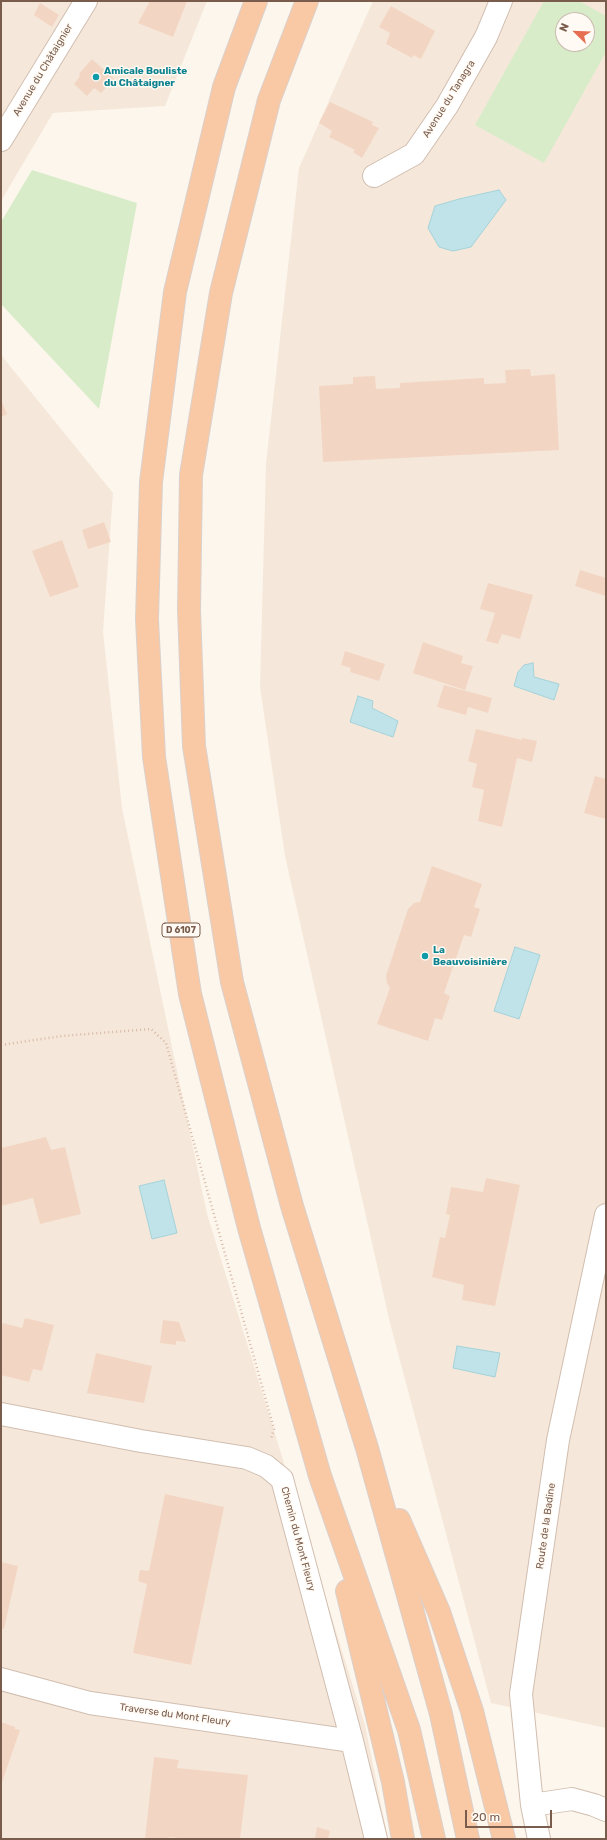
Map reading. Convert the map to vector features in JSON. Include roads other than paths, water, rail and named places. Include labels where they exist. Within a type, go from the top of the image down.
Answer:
[{"type":"highway","name":"D 6107","points":[[256,1],[224,87],[175,292],[151,482],[147,619],[154,757],[190,994],[249,1228],[320,1476],[409,1730],[434,1839]]},
{"type":"highway","points":[[306,1],[270,100],[221,293],[191,475],[188,610],[194,746],[232,982],[292,1206],[367,1448],[441,1714],[468,1839]]},
{"type":"highway","points":[[367,1448],[439,1612],[472,1712],[504,1839]]},
{"type":"highway","points":[[320,1476],[393,1782],[403,1839]]},
{"type":"street","name":"Avenue du Châtaignier","points":[[1,140],[86,1]]},
{"type":"street","name":"Avenue du Tanagra","points":[[374,176],[414,154],[447,106],[486,37],[501,1]]},
{"type":"street","name":"Route de la Badine","points":[[539,1839],[532,1805],[521,1694],[558,1440],[606,1215]]},
{"type":"street","name":"Chemin du Mont Fleury","points":[[1,1414],[141,1441],[247,1458],[266,1466],[282,1479],[352,1741]]},
{"type":"street","name":"Traverse du Mont Fleury","points":[[1,1679],[90,1703],[352,1741]]},
{"type":"street","points":[[352,1741],[376,1839]]},
{"type":"street","points":[[532,1805],[572,1799],[606,1810]]},
{"type":"water","points":[[499,190],[506,200],[471,247],[453,251],[439,247],[428,228],[435,206]]},
{"type":"water","points":[[533,663],[534,677],[559,684],[554,700],[514,686],[518,672],[524,665]]},
{"type":"water","points":[[358,696],[373,701],[372,708],[398,721],[393,737],[350,722]]},
{"type":"water","points":[[515,947],[540,955],[519,1019],[494,1011]]},
{"type":"water","points":[[164,1180],[177,1233],[152,1239],[139,1186]]},
{"type":"water","points":[[457,1346],[500,1353],[495,1377],[453,1368]]},
{"type":"place","name":"Amicale Bouliste du Châtaigner","points":[[96,77]]},
{"type":"place","name":"La Beauvoisinière","points":[[425,956]]}]
